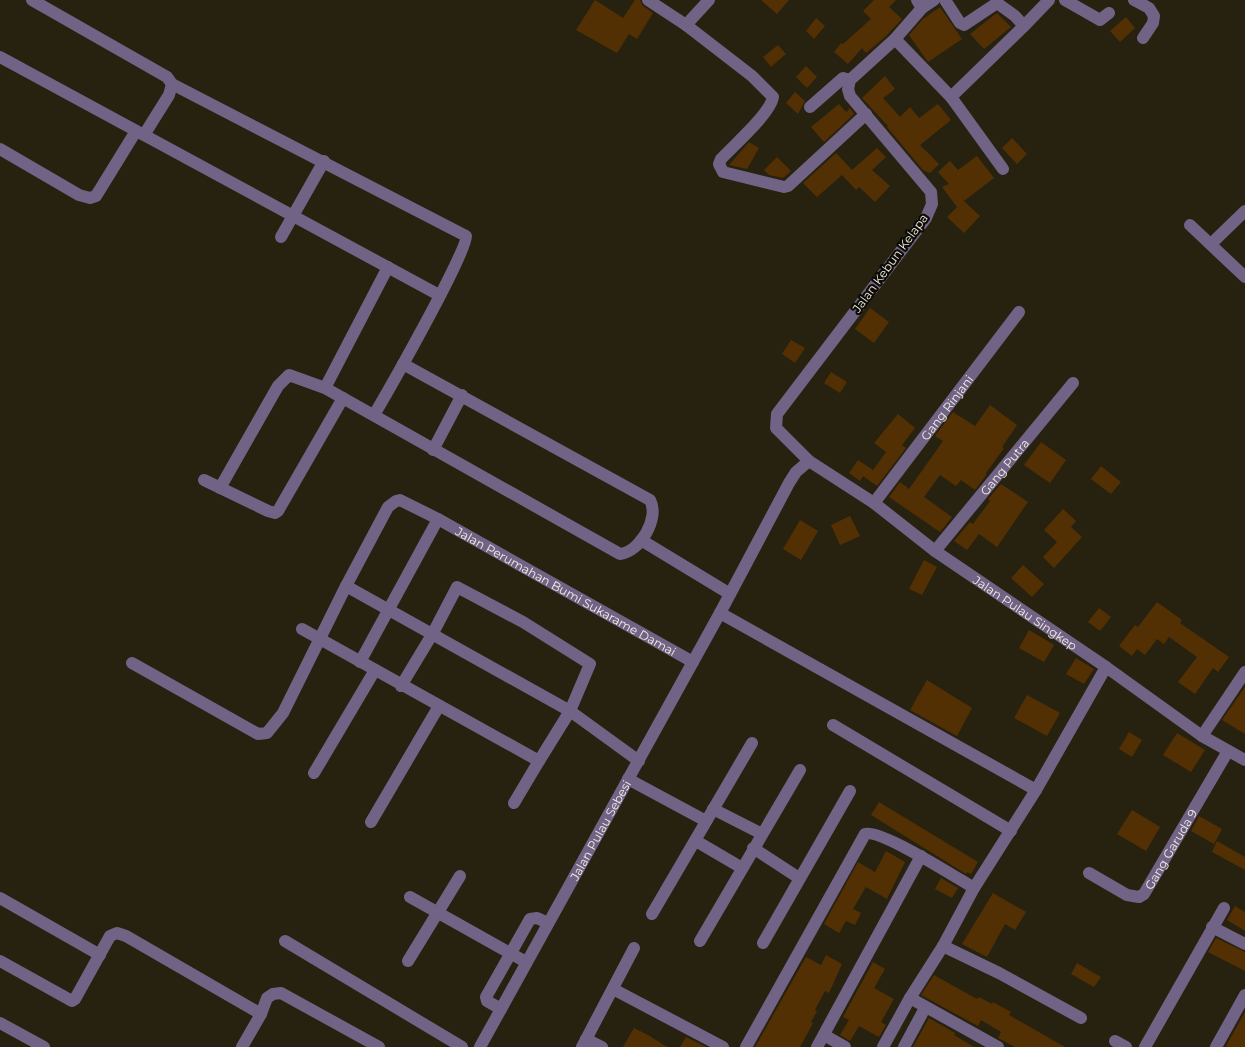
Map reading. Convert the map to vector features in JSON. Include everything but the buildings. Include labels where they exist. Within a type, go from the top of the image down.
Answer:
[{"type":"street","points":[[32,0],[167,77],[172,84],[466,236],[465,247],[404,364],[374,415]]},
{"type":"street","points":[[648,0],[686,25],[752,76],[773,97],[772,103],[764,113],[721,158],[719,164],[723,172],[775,185],[788,186],[866,114]]},
{"type":"street","points":[[686,25],[709,0]]},
{"type":"street","points":[[810,107],[843,78],[850,80],[895,39],[920,4],[934,0]]},
{"type":"street","points":[[944,0],[955,17],[964,26],[997,3],[1015,16],[1024,26]]},
{"type":"street","points":[[950,97],[1049,0]]},
{"type":"street","points":[[1065,0],[1093,18],[1100,20],[1108,13]]},
{"type":"street","points":[[1134,0],[1149,8],[1154,16],[1154,23],[1143,38]]},
{"type":"street","points":[[895,39],[950,97],[1003,169]]},
{"type":"street","points":[[0,57],[439,294]]},
{"type":"street","name":"Jalan Kebun Kelapa","points":[[809,461],[776,428],[777,414],[926,218],[932,204],[931,192],[850,96],[848,89],[850,80]]},
{"type":"street","points":[[0,149],[79,195],[90,198],[96,196],[169,95],[172,84]]},
{"type":"street","points":[[281,237],[324,161]]},
{"type":"street","points":[[1211,244],[1245,211]]},
{"type":"street","points":[[1190,225],[1245,276]]},
{"type":"street","points":[[325,388],[388,267]]},
{"type":"street","name":"Gang Rinjani","points":[[874,504],[1019,312]]},
{"type":"street","points":[[220,488],[278,386],[285,378],[294,376],[325,388],[620,554],[630,551],[641,540],[652,521],[653,508],[650,500],[404,364]]},
{"type":"street","name":"Gang Putra","points":[[935,551],[1073,383]]},
{"type":"street","points":[[433,450],[462,395]]},
{"type":"street","points":[[204,480],[275,513],[278,511],[343,398]]},
{"type":"street","name":"Jalan Pulau Singkep","points":[[809,461],[874,504],[935,551],[1106,667],[1202,736],[1245,760]]},
{"type":"street","name":"Jalan Pulau Sebesi","points":[[480,1047],[639,761],[792,477],[809,461]]},
{"type":"street","name":"Jalan Perumahan Bumi Sukarame Damai","points":[[132,663],[258,734],[264,734],[283,713],[346,586],[388,507],[400,500],[693,662]]},
{"type":"street","points":[[360,662],[438,520]]},
{"type":"street","points":[[641,540],[730,594]]},
{"type":"street","points":[[346,586],[570,711],[639,761]]},
{"type":"street","points":[[401,686],[433,633],[456,587],[523,622],[590,664],[570,711],[514,803]]},
{"type":"street","points":[[720,613],[1036,790]]},
{"type":"street","points":[[302,629],[401,686],[539,761]]},
{"type":"street","points":[[883,1047],[910,998],[943,946],[974,888],[1036,790],[1106,667]]},
{"type":"street","points":[[314,773],[375,670]]},
{"type":"street","points":[[1202,736],[1244,675]]},
{"type":"street","points":[[371,822],[439,706]]},
{"type":"street","points":[[833,725],[1011,831]]},
{"type":"street","points":[[652,914],[752,743]]},
{"type":"street","name":"Gang Garuda 9","points":[[1089,873],[1127,895],[1134,897],[1144,894],[1228,751]]},
{"type":"street","points":[[700,941],[752,848],[800,770]]},
{"type":"street","points":[[628,779],[706,821]]},
{"type":"street","points":[[763,943],[850,791]]},
{"type":"street","points":[[713,809],[762,834]]},
{"type":"street","points":[[746,1047],[863,835],[870,832],[875,833],[921,856],[974,888]]},
{"type":"street","points":[[696,841],[742,868]]},
{"type":"street","points":[[752,848],[799,878]]},
{"type":"street","points":[[817,1047],[921,856]]},
{"type":"street","points":[[408,960],[460,876]]},
{"type":"street","points":[[410,897],[437,914],[526,962]]},
{"type":"street","points":[[0,898],[100,955]]},
{"type":"street","points":[[1145,1047],[1224,908]]},
{"type":"street","points":[[501,1009],[487,1001],[486,997],[533,918],[548,923]]},
{"type":"street","points":[[1212,927],[1245,944]]},
{"type":"street","points":[[0,961],[72,1000],[75,999],[110,936],[117,933],[126,936],[261,1014]]},
{"type":"street","points":[[286,941],[462,1047]]},
{"type":"street","points":[[943,946],[1000,973],[1081,1018]]},
{"type":"street","points":[[602,1047],[584,1043],[634,948]]},
{"type":"street","points":[[613,990],[723,1047]]},
{"type":"street","points":[[242,1047],[261,1014],[267,998],[273,994],[281,993],[379,1047]]},
{"type":"street","points":[[1216,1047],[1245,995]]},
{"type":"street","points":[[910,998],[980,1043],[998,1047]]},
{"type":"street","points":[[904,1047],[925,1008]]},
{"type":"street","points":[[0,1023],[44,1047]]},
{"type":"street","points":[[824,1035],[845,1047]]}]
